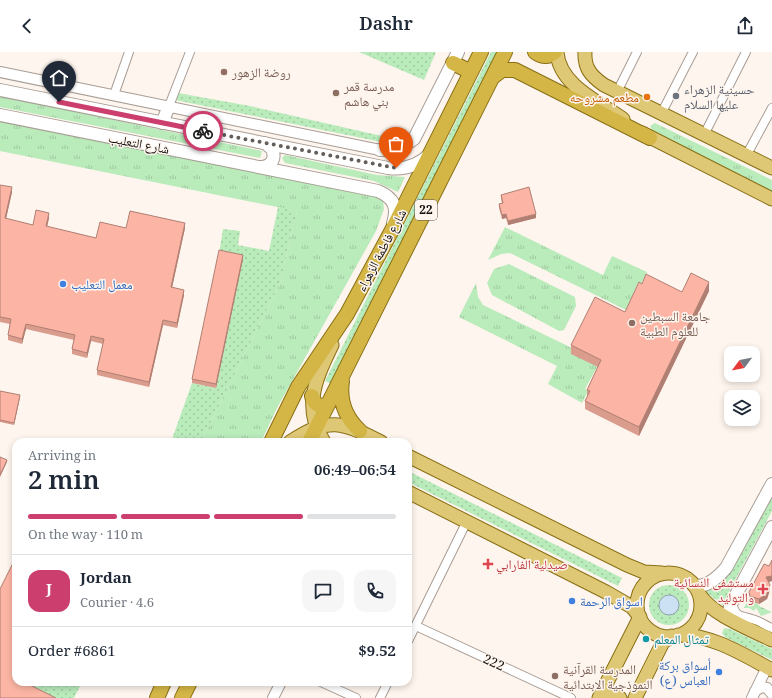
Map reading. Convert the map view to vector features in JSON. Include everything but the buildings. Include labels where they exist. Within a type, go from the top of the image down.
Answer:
[{"type":"highway","name":"شارع فاطمة الزهراء","points":[[273,438],[298,386],[348,314],[391,232],[481,52]]},
{"type":"highway","name":"شارع فاطمة الزهراء","points":[[311,438],[505,52]]},
{"type":"highway","points":[[534,52],[544,57],[550,56],[556,52]]},
{"type":"highway","points":[[455,58],[471,72]]},
{"type":"highway","points":[[490,82],[502,70],[515,70],[650,138]]},
{"type":"highway","points":[[347,367],[342,386],[343,405],[348,417],[360,431]]},
{"type":"highway","points":[[312,396],[317,405],[322,406],[329,403]]},
{"type":"highway","points":[[157,698],[162,686]]},
{"type":"highway","points":[[182,698],[188,686]]},
{"type":"main road","points":[[556,52],[560,68],[572,83],[650,138],[772,199]]},
{"type":"main road","points":[[585,52],[585,64],[588,72],[596,80],[617,92],[772,168]]},
{"type":"main road","points":[[380,150],[398,149],[414,139],[455,58]]},
{"type":"main road","name":"شارع التعليب","points":[[0,90],[384,167],[396,168],[409,166],[421,161],[431,153]]},
{"type":"main road","points":[[162,123],[168,106]]},
{"type":"main road","name":"شارع التعليب","points":[[0,115],[372,189],[386,195],[395,205],[396,213],[391,232]]},
{"type":"main road","points":[[262,167],[269,165],[274,158],[272,149],[265,143]]},
{"type":"main road","points":[[286,172],[279,166],[278,157],[284,150],[291,148]]},
{"type":"main road","points":[[322,438],[316,427],[312,410],[312,396],[323,364],[348,314]]},
{"type":"main road","points":[[297,438],[316,427],[331,424],[341,425],[360,431],[373,438]]},
{"type":"main road","points":[[324,438],[324,434],[328,428],[334,425],[341,425]]},
{"type":"main road","points":[[412,458],[627,565],[644,572],[670,573],[681,576],[696,589],[710,606],[732,620],[772,640]]},
{"type":"main road","points":[[696,589],[708,584],[726,568],[772,484]]},
{"type":"main road","points":[[412,494],[606,592],[632,607],[646,627],[655,634],[675,636],[694,635],[707,639],[770,668]]},
{"type":"main road","points":[[732,620],[729,611],[732,601],[772,527]]},
{"type":"main road","points":[[600,697],[640,617],[637,602],[642,588],[649,580],[662,573]]},
{"type":"main road","points":[[635,698],[663,642],[687,630],[697,619],[700,609],[696,589]]},
{"type":"main road","points":[[600,697],[608,694],[620,698]]},
{"type":"street","points":[[114,95],[129,52]]},
{"type":"street","points":[[168,106],[190,52]]},
{"type":"street","points":[[617,92],[638,52]]},
{"type":"street","points":[[661,114],[693,52]]},
{"type":"street","points":[[704,135],[746,52]]},
{"type":"street","points":[[0,72],[380,150]]},
{"type":"street","points":[[746,156],[772,108]]},
{"type":"street","points":[[412,634],[467,521]]},
{"type":"street","points":[[732,601],[734,608],[739,615],[754,619],[772,628]]},
{"type":"street","name":"222","points":[[416,626],[571,698]]},
{"type":"street","points":[[753,695],[770,668]]},
{"type":"street","points":[[273,698],[279,686]]},
{"type":"street","points":[[330,686],[356,698]]},
{"type":"street","points":[[380,698],[386,686]]},
{"type":"street","points":[[753,695],[762,687],[767,688],[772,696]]},
{"type":"green space","points":[[359,52],[436,52],[424,80]]},
{"type":"green space","points":[[491,52],[498,52],[332,384],[325,381]]},
{"type":"green space","points":[[178,93],[250,106],[395,139],[391,144],[175,100]]},
{"type":"green space","points":[[0,96],[262,151],[260,158],[0,107]]},
{"type":"green space","points":[[0,118],[364,191],[383,200],[384,209],[376,231],[277,408],[263,438],[203,438],[280,283],[297,211],[0,151]]},
{"type":"green space","points":[[655,123],[772,180],[772,191],[653,132],[650,126]]},
{"type":"green space","points":[[285,155],[377,175],[405,177],[398,192],[374,181],[285,163],[282,158]]},
{"type":"green space","points":[[278,207],[297,211],[280,283],[203,438],[172,438],[192,383],[216,388],[219,254],[223,229],[240,231],[238,245],[269,251]]},
{"type":"green space","points":[[505,227],[603,275],[612,256],[647,272],[641,284],[638,283],[626,310],[510,253],[501,254],[488,260]]},
{"type":"green space","points":[[509,264],[575,297],[576,306],[564,330],[559,331],[492,295],[487,283],[494,269]]},
{"type":"green space","points":[[476,283],[478,297],[483,305],[574,349],[597,367],[585,389],[588,391],[582,403],[548,384],[557,366],[459,317]]},
{"type":"green space","points":[[412,473],[622,578],[618,586],[412,484]]},
{"type":"green space","points":[[772,491],[772,511],[726,597],[724,606],[706,592],[724,579]]},
{"type":"green space","points":[[669,585],[680,588],[686,594],[689,605],[686,616],[680,622],[669,625],[658,622],[652,616],[649,605],[652,594],[658,588]]},
{"type":"green space","points":[[749,597],[761,607],[772,612],[761,616],[756,608],[754,611],[749,608],[744,608]]},
{"type":"green space","points":[[724,628],[730,629],[772,649],[772,660],[725,637],[722,633]]},
{"type":"green space","points":[[31,686],[80,686],[74,698],[50,698],[30,688]]},
{"type":"water","points":[[669,595],[676,598],[679,605],[676,612],[669,615],[662,612],[659,605],[662,598]]},
{"type":"way so far","points":[[203,131],[388,168],[396,168]]},
{"type":"place","name":"روضة الزهور","points":[[224,72]]},
{"type":"place","name":"مدرسة قمر بني هاشم","points":[[336,93]]},
{"type":"place","name":"حسينية الزهراء عليها السلام","points":[[676,96]]},
{"type":"place","name":"مطعم مشروحه","points":[[647,97]]},
{"type":"place","name":"معمل التعليب","points":[[63,284]]},
{"type":"place","name":"جامعة السبطين للعلوم الطبية","points":[[632,323]]},
{"type":"place","name":"صيدلية الفارابي","points":[[488,564]]},
{"type":"place","name":"مستشفى النسائية والتوليد","points":[[763,589]]},
{"type":"place","name":"اسواق الرحمة","points":[[572,601]]},
{"type":"place","name":"تمثال المعلم","points":[[646,639]]},
{"type":"place","name":"أسواق بركة العباس (ع)","points":[[719,672]]},
{"type":"place","name":"المدرسة القرآنية النموذجية الابتدائية","points":[[555,676]]},
{"type":"route","points":[[59,102],[203,131]]}]
